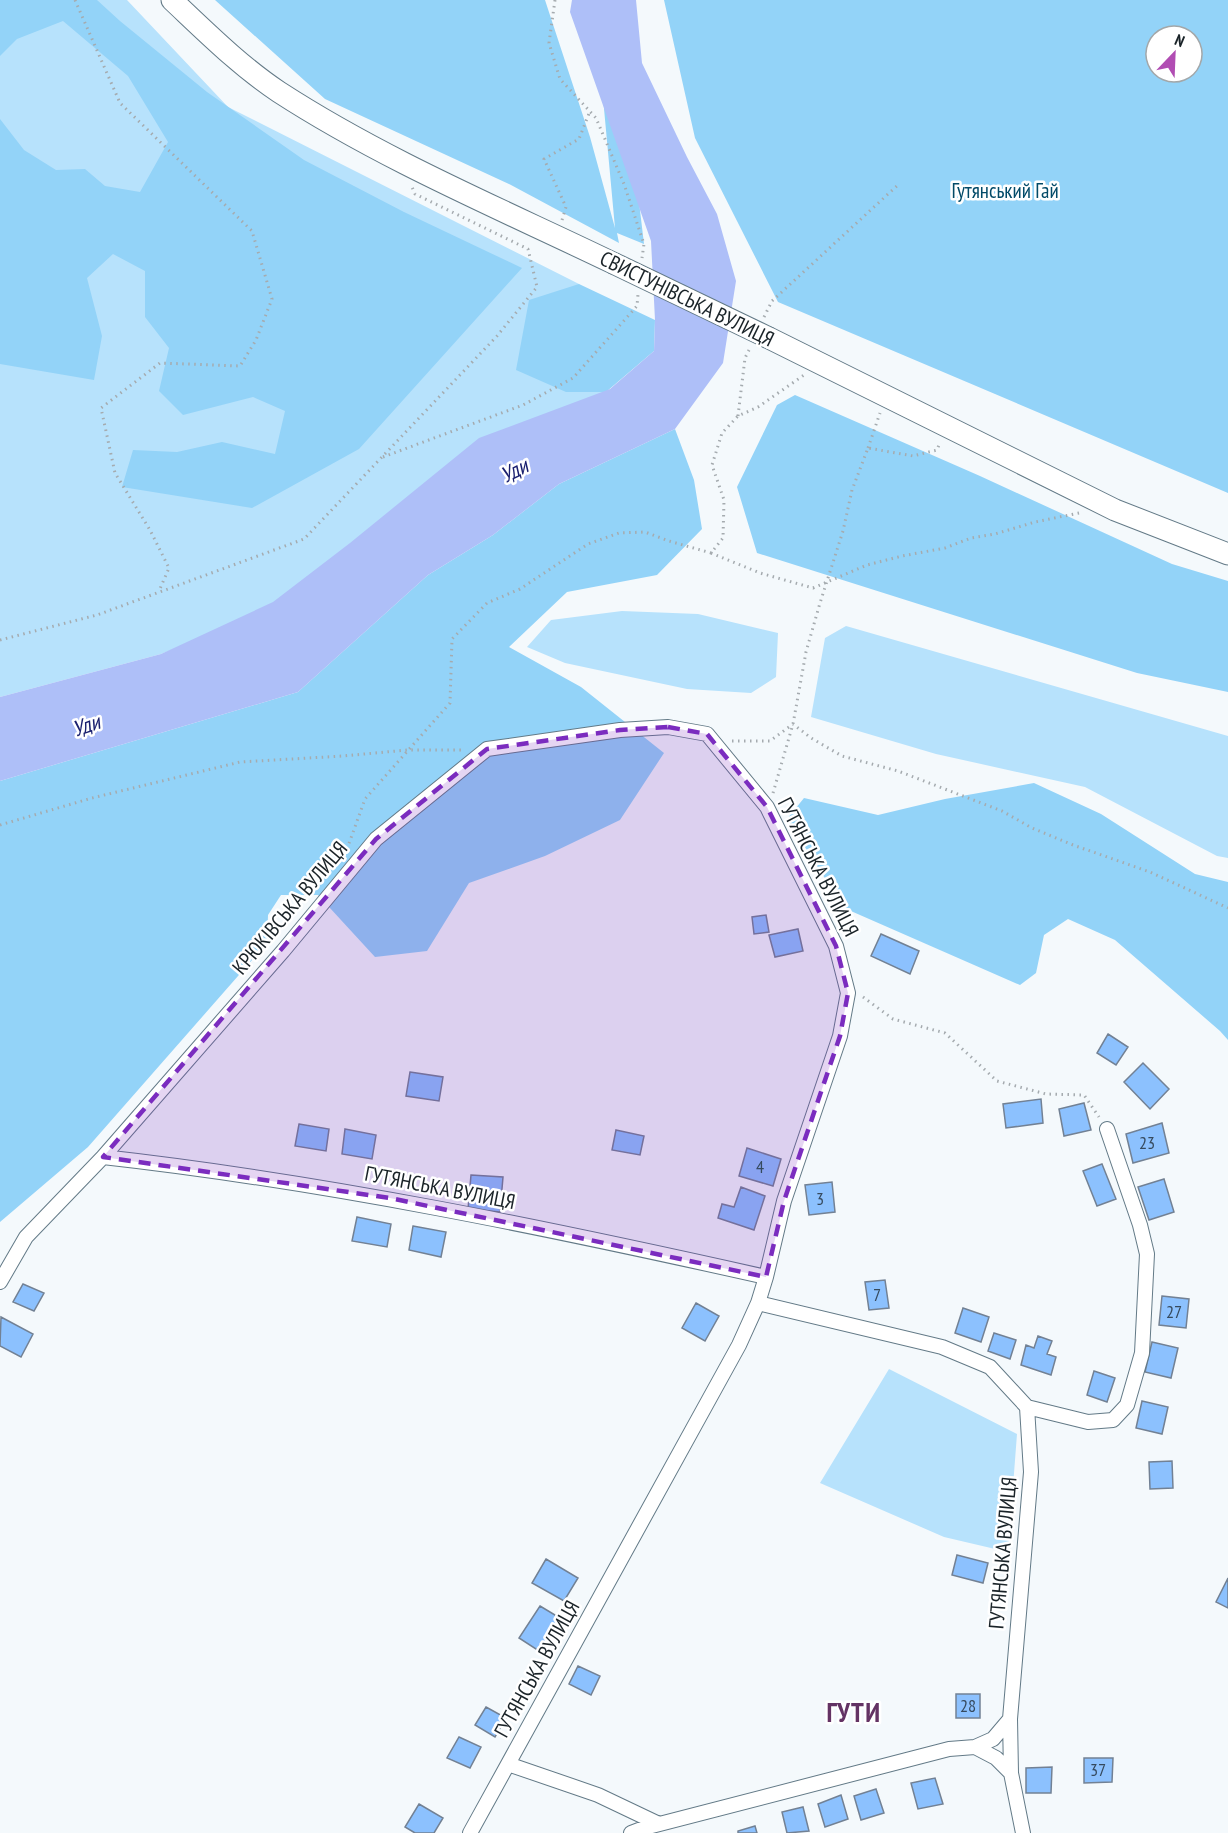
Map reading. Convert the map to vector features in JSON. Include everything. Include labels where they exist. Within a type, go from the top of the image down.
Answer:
[{"type":"main road","name":"СВИСТУНІВСЬКА ВУЛИЦЯ","points":[[172,0],[231,54],[278,91],[404,163],[613,263],[766,329],[821,364],[1115,510],[1228,554]]},
{"type":"street","points":[[487,749],[620,730],[668,728],[707,734]]},
{"type":"street","name":"ГУТЯНСЬКА ВУЛИЦЯ","points":[[470,1833],[739,1345],[758,1303],[784,1202],[840,1036],[848,993],[836,946],[767,807],[707,734]]},
{"type":"street","name":"КРЮКІВСЬКА ВУЛИЦЯ","points":[[0,1282],[26,1237],[103,1157],[283,951],[376,838],[487,749]]},
{"type":"street","points":[[758,1303],[942,1347],[990,1367],[1027,1407],[1088,1422],[1113,1420],[1127,1405],[1142,1353],[1147,1254],[1140,1225],[1107,1129]]},
{"type":"street","name":"ГУТЯНСЬКА ВУЛИЦЯ","points":[[103,1157],[187,1166],[390,1198],[766,1277]]},
{"type":"street","name":"ГУТЯНСЬКА ВУЛИЦЯ","points":[[1023,1833],[1011,1773],[1010,1719],[1031,1472],[1027,1407]]},
{"type":"street","points":[[631,1833],[949,1749],[975,1747],[993,1739],[1010,1719]]},
{"type":"street","points":[[975,1747],[996,1758],[1011,1773]]},
{"type":"street","points":[[508,1764],[598,1795],[659,1824]]},
{"type":"path","points":[[75,0],[120,104],[252,231],[272,299],[256,339],[240,366],[160,363],[102,408],[114,473],[150,530],[169,568],[159,592]]},
{"type":"path","points":[[555,0],[549,43],[554,61],[560,79],[596,118],[624,184],[644,244],[641,265]]},
{"type":"path","points":[[561,222],[566,207],[544,159],[579,139],[590,111]]},
{"type":"path","points":[[0,640],[97,615],[304,539],[497,336],[537,287],[528,249],[415,194],[404,163]]},
{"type":"path","points":[[766,329],[772,301],[900,183]]},
{"type":"path","points":[[382,457],[523,405],[573,378],[637,306],[639,285]]},
{"type":"path","points":[[738,416],[745,358],[750,349]]},
{"type":"path","points":[[711,553],[723,538],[724,500],[712,465],[722,433],[738,416],[758,407],[821,364]]},
{"type":"path","points":[[767,807],[793,724],[806,652],[843,531],[852,490],[886,397]]},
{"type":"path","points":[[868,448],[913,456],[937,450],[946,427]]},
{"type":"path","points":[[344,858],[365,799],[450,703],[452,639],[487,603],[520,589],[588,544],[619,533],[645,532],[711,553],[760,573],[813,588],[875,562],[945,548],[971,538],[1084,512]]},
{"type":"path","points":[[707,734],[736,742],[770,741],[793,724]]},
{"type":"path","points":[[793,724],[811,738],[842,756],[898,771],[1002,811],[1032,828],[1150,872],[1228,908]]},
{"type":"path","points":[[0,825],[92,798],[240,762],[407,750],[487,749]]},
{"type":"path","points":[[846,985],[894,1019],[945,1033],[997,1081],[1046,1094],[1084,1095],[1107,1129]]},
{"type":"highlighted area","points":[[668,727],[707,734],[767,807],[836,946],[848,993],[840,1036],[784,1201],[766,1277],[390,1198],[103,1157],[376,839],[487,749],[620,730]]},
{"type":"shaded area","points":[[0,0],[127,0],[228,107],[579,284],[606,392],[277,608],[161,654],[0,697]]},
{"type":"shaded area","points":[[622,611],[698,614],[778,633],[776,677],[751,693],[687,689],[565,663],[527,647],[551,620]]},
{"type":"shaded area","points":[[846,626],[1228,736],[1228,858],[1217,856],[1085,787],[936,754],[811,717],[825,638]]},
{"type":"shaded area","points":[[889,1369],[1017,1434],[1008,1552],[944,1537],[820,1483]]},
{"type":"green space","points":[[0,0],[97,0],[207,92],[304,160],[404,212],[522,268],[359,449],[252,508],[122,487],[133,450],[177,452],[222,442],[275,454],[285,411],[253,397],[183,415],[159,391],[169,348],[145,317],[145,271],[113,254],[87,278],[102,336],[94,380],[0,364],[0,119],[24,150],[56,170],[85,169],[105,186],[140,192],[168,142],[128,76],[63,21],[17,39],[0,56]]},
{"type":"green space","points":[[215,0],[545,0],[590,137],[615,228],[594,0],[615,0],[644,244],[617,233],[619,243],[511,185],[325,99]]},
{"type":"green space","name":"Гутянський Гай","points":[[664,0],[1228,0],[1228,493],[778,302],[695,138]]},
{"type":"green space","points":[[579,284],[655,320],[654,351],[606,392],[566,392],[516,370],[529,300]]},
{"type":"green space","points":[[795,395],[1172,564],[1228,581],[1228,692],[1137,673],[757,553],[737,487],[777,405]]},
{"type":"green space","points":[[675,429],[694,480],[702,529],[657,575],[567,592],[509,647],[581,687],[664,753],[620,820],[545,856],[469,883],[427,951],[375,957],[318,895],[281,895],[268,915],[267,943],[88,1147],[0,1222],[0,781],[298,692],[428,575],[493,535],[559,484]]},
{"type":"green space","points":[[1034,783],[1101,814],[1195,874],[1228,882],[1228,1040],[1115,940],[1068,919],[1044,935],[1036,973],[1020,985],[844,908],[787,819],[804,798],[878,815],[945,799]]},
{"type":"water","name":"Уди","points":[[572,0],[636,0],[642,63],[717,214],[736,281],[723,363],[675,429],[559,484],[493,535],[428,575],[298,692],[0,781],[0,697],[161,654],[273,602],[350,543],[479,438],[610,389],[654,351],[655,320],[651,241],[570,12]]},
{"type":"building","points":[[766,915],[769,932],[754,934],[752,917]]},
{"type":"building","points":[[798,929],[803,951],[775,957],[769,935]]},
{"type":"building","points":[[881,934],[919,951],[910,974],[871,956]]},
{"type":"building","points":[[1108,1034],[1128,1047],[1116,1065],[1097,1053]]},
{"type":"building","points":[[1143,1063],[1169,1089],[1150,1109],[1124,1082]]},
{"type":"building","points":[[410,1072],[443,1077],[439,1101],[406,1096]]},
{"type":"building","points":[[1041,1099],[1043,1123],[1006,1128],[1003,1104]]},
{"type":"building","points":[[1084,1103],[1091,1130],[1064,1136],[1059,1109]]},
{"type":"building","points":[[1162,1123],[1169,1153],[1133,1163],[1126,1134]]},
{"type":"building","points":[[299,1124],[329,1129],[326,1151],[295,1146]]},
{"type":"building","points":[[345,1129],[376,1135],[372,1159],[342,1154]]},
{"type":"building","points":[[616,1130],[644,1136],[640,1155],[612,1150]]},
{"type":"building","points":[[747,1148],[781,1159],[773,1186],[739,1176]]},
{"type":"building","points":[[1102,1164],[1116,1199],[1097,1206],[1083,1171]]},
{"type":"building","points":[[471,1175],[503,1177],[500,1212],[468,1209]]},
{"type":"building","points":[[1164,1179],[1174,1212],[1149,1220],[1138,1187]]},
{"type":"building","points":[[832,1182],[835,1212],[809,1215],[805,1185]]},
{"type":"building","points":[[741,1187],[765,1196],[754,1230],[718,1218],[722,1204],[734,1207]]},
{"type":"building","points":[[357,1217],[391,1224],[387,1247],[352,1241]]},
{"type":"building","points":[[413,1226],[446,1232],[441,1257],[409,1250]]},
{"type":"building","points":[[885,1280],[889,1308],[869,1310],[865,1282]]},
{"type":"building","points":[[23,1284],[44,1293],[34,1311],[13,1302]]},
{"type":"building","points":[[1162,1296],[1189,1299],[1186,1328],[1159,1325]]},
{"type":"building","points":[[696,1303],[719,1316],[705,1341],[682,1328]]},
{"type":"building","points":[[963,1308],[989,1317],[981,1342],[955,1333]]},
{"type":"building","points":[[1,1317],[33,1334],[21,1357],[0,1346]]},
{"type":"building","points":[[994,1333],[1016,1340],[1010,1359],[988,1351]]},
{"type":"building","points":[[1038,1336],[1052,1341],[1047,1354],[1056,1357],[1051,1375],[1021,1365],[1026,1345],[1034,1348]]},
{"type":"building","points":[[1152,1342],[1178,1348],[1171,1378],[1145,1372]]},
{"type":"building","points":[[1094,1371],[1115,1378],[1107,1402],[1087,1395]]},
{"type":"building","points":[[1142,1401],[1168,1407],[1162,1434],[1136,1428]]},
{"type":"building","points":[[1172,1461],[1173,1488],[1150,1489],[1149,1462]]},
{"type":"building","points":[[957,1555],[988,1563],[983,1583],[952,1575]]},
{"type":"building","points":[[546,1559],[578,1578],[564,1601],[532,1583]]},
{"type":"building","points":[[1228,1578],[1228,1608],[1216,1602]]},
{"type":"building","points":[[540,1606],[560,1618],[539,1651],[519,1638]]},
{"type":"building","points":[[578,1666],[600,1676],[591,1695],[569,1684]]},
{"type":"building","points":[[956,1694],[980,1694],[980,1718],[956,1718]]},
{"type":"building","points":[[486,1707],[506,1718],[495,1737],[475,1725]]},
{"type":"building","points":[[459,1737],[481,1747],[470,1768],[447,1758]]},
{"type":"building","points":[[1084,1758],[1113,1758],[1112,1782],[1084,1783]]},
{"type":"building","points":[[1052,1767],[1051,1793],[1026,1793],[1026,1768]]},
{"type":"building","points":[[935,1778],[943,1804],[918,1809],[911,1783]]},
{"type":"building","points":[[876,1789],[884,1813],[861,1820],[854,1796]]},
{"type":"building","points":[[841,1795],[848,1819],[825,1827],[818,1804]]},
{"type":"building","points":[[419,1804],[443,1818],[434,1833],[415,1833],[405,1827]]},
{"type":"building","points":[[803,1807],[809,1831],[787,1833],[782,1812]]},
{"type":"building","points":[[755,1826],[757,1833],[738,1833],[738,1831]]},
{"type":"district","name":"ГУТИ","points":[[854,1713]]}]
